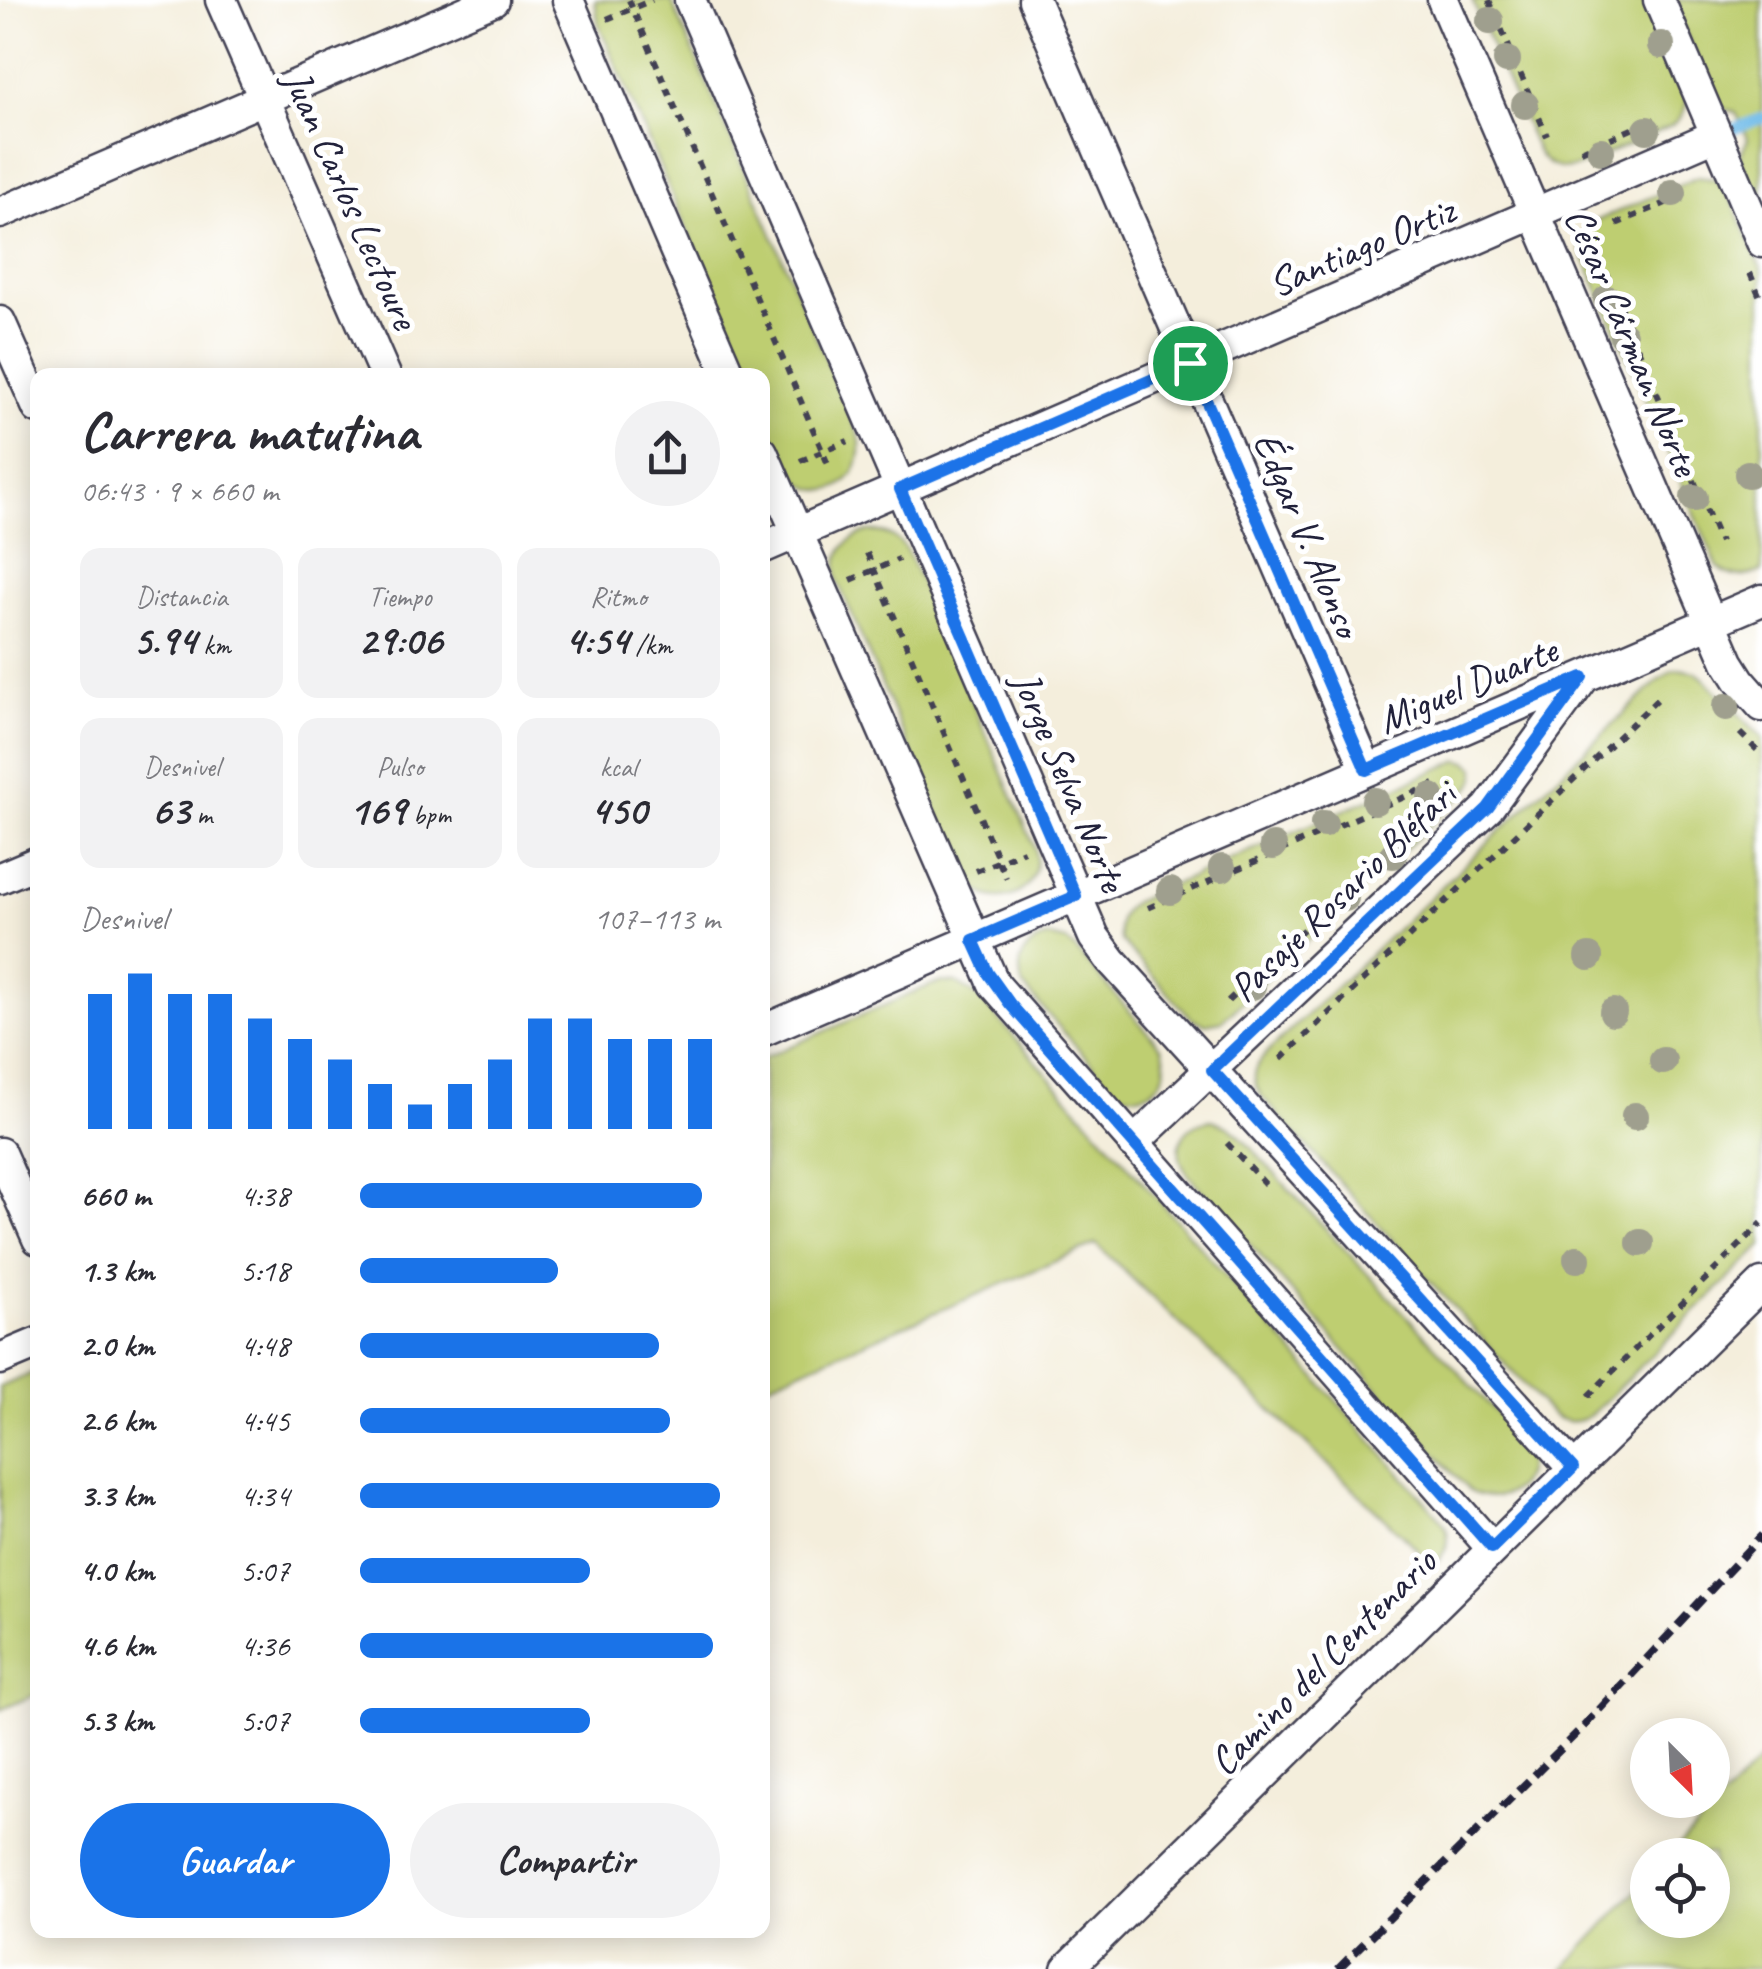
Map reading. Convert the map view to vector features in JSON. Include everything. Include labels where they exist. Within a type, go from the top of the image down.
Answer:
[{"type":"street","name":"Juan Carlos Lectoure","points":[[221,0],[382,368]]},
{"type":"street","points":[[0,214],[492,0]]},
{"type":"street","points":[[568,0],[726,368]]},
{"type":"street","name":"Jorge Selva Norte","points":[[690,0],[1102,949],[1573,1468]]},
{"type":"street","name":"Édgar V. Alonso","points":[[1034,0],[1366,770]]},
{"type":"street","name":"César Cárman Norte","points":[[1443,0],[1734,672],[1762,706]]},
{"type":"street","points":[[1659,0],[1762,242]]},
{"type":"street","name":"Santiago Ortiz","points":[[770,545],[1716,135]]},
{"type":"street","points":[[0,322],[30,390]]},
{"type":"street","points":[[775,459],[798,533],[973,940],[1002,995],[1492,1548]]},
{"type":"street","name":"Miguel Duarte","points":[[770,1028],[1762,600]]},
{"type":"street","name":"Pasaje Rosario Bléfari","points":[[1134,1144],[1488,808],[1583,677]]},
{"type":"street","points":[[0,878],[30,865]]},
{"type":"street","points":[[0,1152],[30,1220]]},
{"type":"street","name":"Camino del Centenario","points":[[1068,1969],[1762,1284]]},
{"type":"street","points":[[0,1359],[30,1346]]},
{"type":"path","points":[[598,23],[631,4],[652,0]]},
{"type":"path","points":[[1489,0],[1547,136]]},
{"type":"path","points":[[631,4],[830,469]]},
{"type":"path","points":[[1581,151],[1655,119]]},
{"type":"path","points":[[1616,224],[1684,195]]},
{"type":"path","points":[[1600,258],[1720,542]]},
{"type":"path","points":[[775,459],[823,452],[859,436]]},
{"type":"path","points":[[867,553],[1006,878]]},
{"type":"path","points":[[839,585],[909,555]]},
{"type":"path","points":[[1281,1059],[1662,695]]},
{"type":"path","points":[[1148,908],[1438,782]]},
{"type":"path","points":[[1228,1001],[1447,794]]},
{"type":"path","points":[[964,876],[1034,846]]},
{"type":"path","points":[[1588,1396],[1762,1223]]},
{"type":"green space","points":[[595,0],[671,0],[859,436],[854,472],[838,487],[815,489],[803,484],[779,448],[770,427],[770,368],[746,368],[598,23]]},
{"type":"green space","points":[[1472,0],[1647,0],[1687,96],[1682,115],[1667,128],[1577,167],[1549,164],[1537,151]]},
{"type":"green space","points":[[1671,0],[1762,0],[1762,211],[1739,158],[1748,139],[1736,113],[1717,107]]},
{"type":"green space","points":[[1698,177],[1721,183],[1762,270],[1762,571],[1744,576],[1733,576],[1717,566],[1581,250],[1583,234],[1593,222]]},
{"type":"green space","points":[[867,532],[892,536],[909,555],[1034,846],[1033,877],[1014,895],[988,896],[964,876],[837,580],[842,550],[852,539]]},
{"type":"green space","points":[[1680,669],[1702,677],[1762,737],[1762,1246],[1592,1414],[1570,1422],[1549,1412],[1262,1097],[1255,1077],[1258,1065],[1271,1049],[1659,680]]},
{"type":"green space","points":[[1459,760],[1476,768],[1471,787],[1222,1021],[1206,1024],[1192,1019],[1121,941],[1120,918],[1135,901]]},
{"type":"green space","points":[[1050,937],[1066,941],[1075,949],[1162,1048],[1164,1071],[1155,1088],[1137,1095],[1114,1089],[1023,986],[1020,968],[1024,954],[1034,943]]},
{"type":"green space","points":[[957,983],[980,998],[1440,1518],[1448,1538],[1442,1556],[1432,1567],[1096,1244],[770,1383],[770,1055],[931,985]]},
{"type":"green space","points":[[1212,1120],[1238,1134],[1518,1436],[1527,1464],[1519,1486],[1497,1497],[1469,1491],[1189,1176],[1180,1157],[1181,1140],[1192,1127]]},
{"type":"green space","points":[[30,1374],[30,1697],[0,1710],[0,1387]]},
{"type":"green space","points":[[1762,1758],[1762,1969],[1563,1969],[1630,1897],[1630,1938],[1730,1938],[1730,1838],[1686,1838],[1705,1818],[1730,1818],[1730,1792]]},
{"type":"waterway","points":[[1720,134],[1762,118]]},
{"type":"railway","points":[[1338,1969],[1584,1726],[1762,1535]]},
{"type":"route","points":[[1190,363],[1366,770],[1583,677],[1488,808],[1212,1070],[1573,1468],[1492,1548],[1010,1004],[994,984],[973,940],[1076,896],[900,489],[1190,363]]}]
